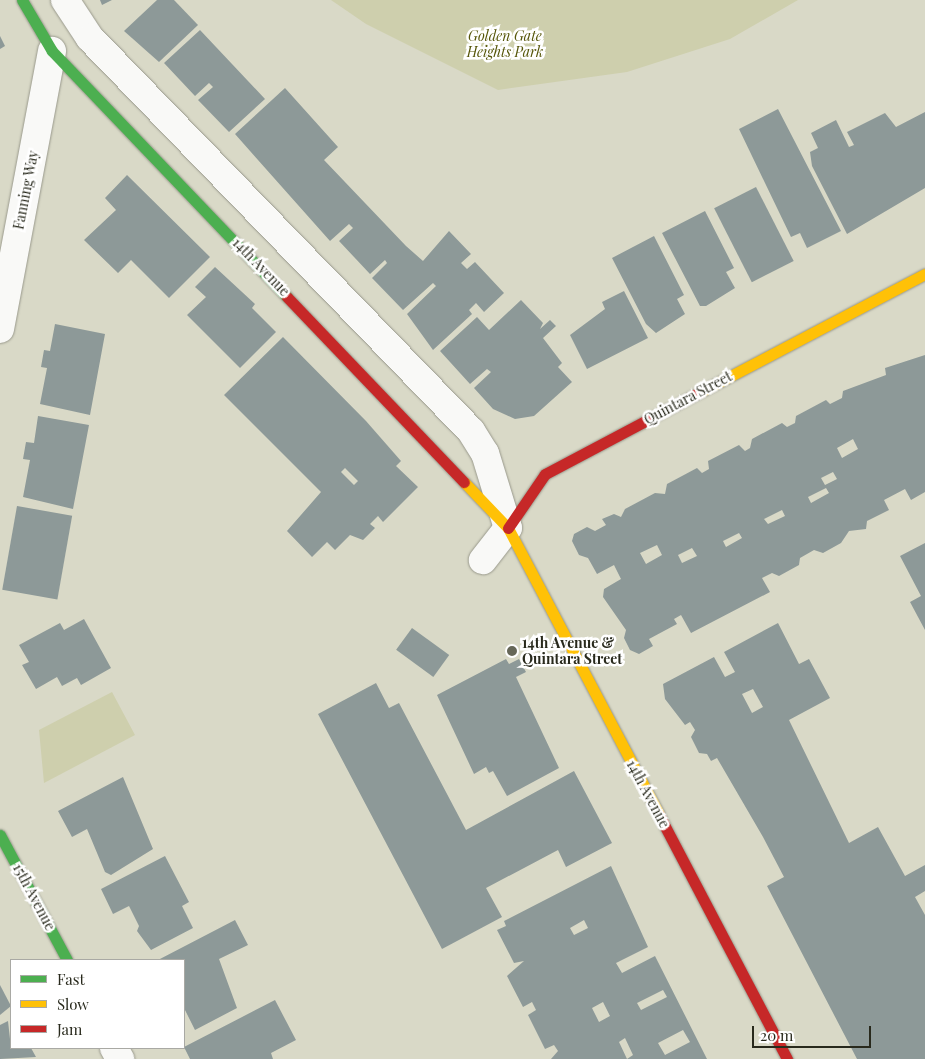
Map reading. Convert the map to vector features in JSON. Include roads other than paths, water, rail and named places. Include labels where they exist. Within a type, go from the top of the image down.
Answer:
[{"type":"street","name":"14th Avenue","points":[[22,0],[52,51],[444,456],[508,528]]},
{"type":"street","name":"14th Avenue","points":[[65,0],[90,38],[471,432],[485,453],[508,528],[787,1059]]},
{"type":"street","name":"Fanning Way","points":[[0,329],[52,51]]},
{"type":"street","name":"Quintara Street","points":[[483,560],[508,528],[545,474],[925,274]]},
{"type":"street","name":"15th Avenue","points":[[0,835],[66,959]]},
{"type":"place","name":"14th Avenue & Quintara Street","points":[[512,651]]},
{"type":"park label","name":"Golden Gate Heights Park","points":[[505,44]]}]
